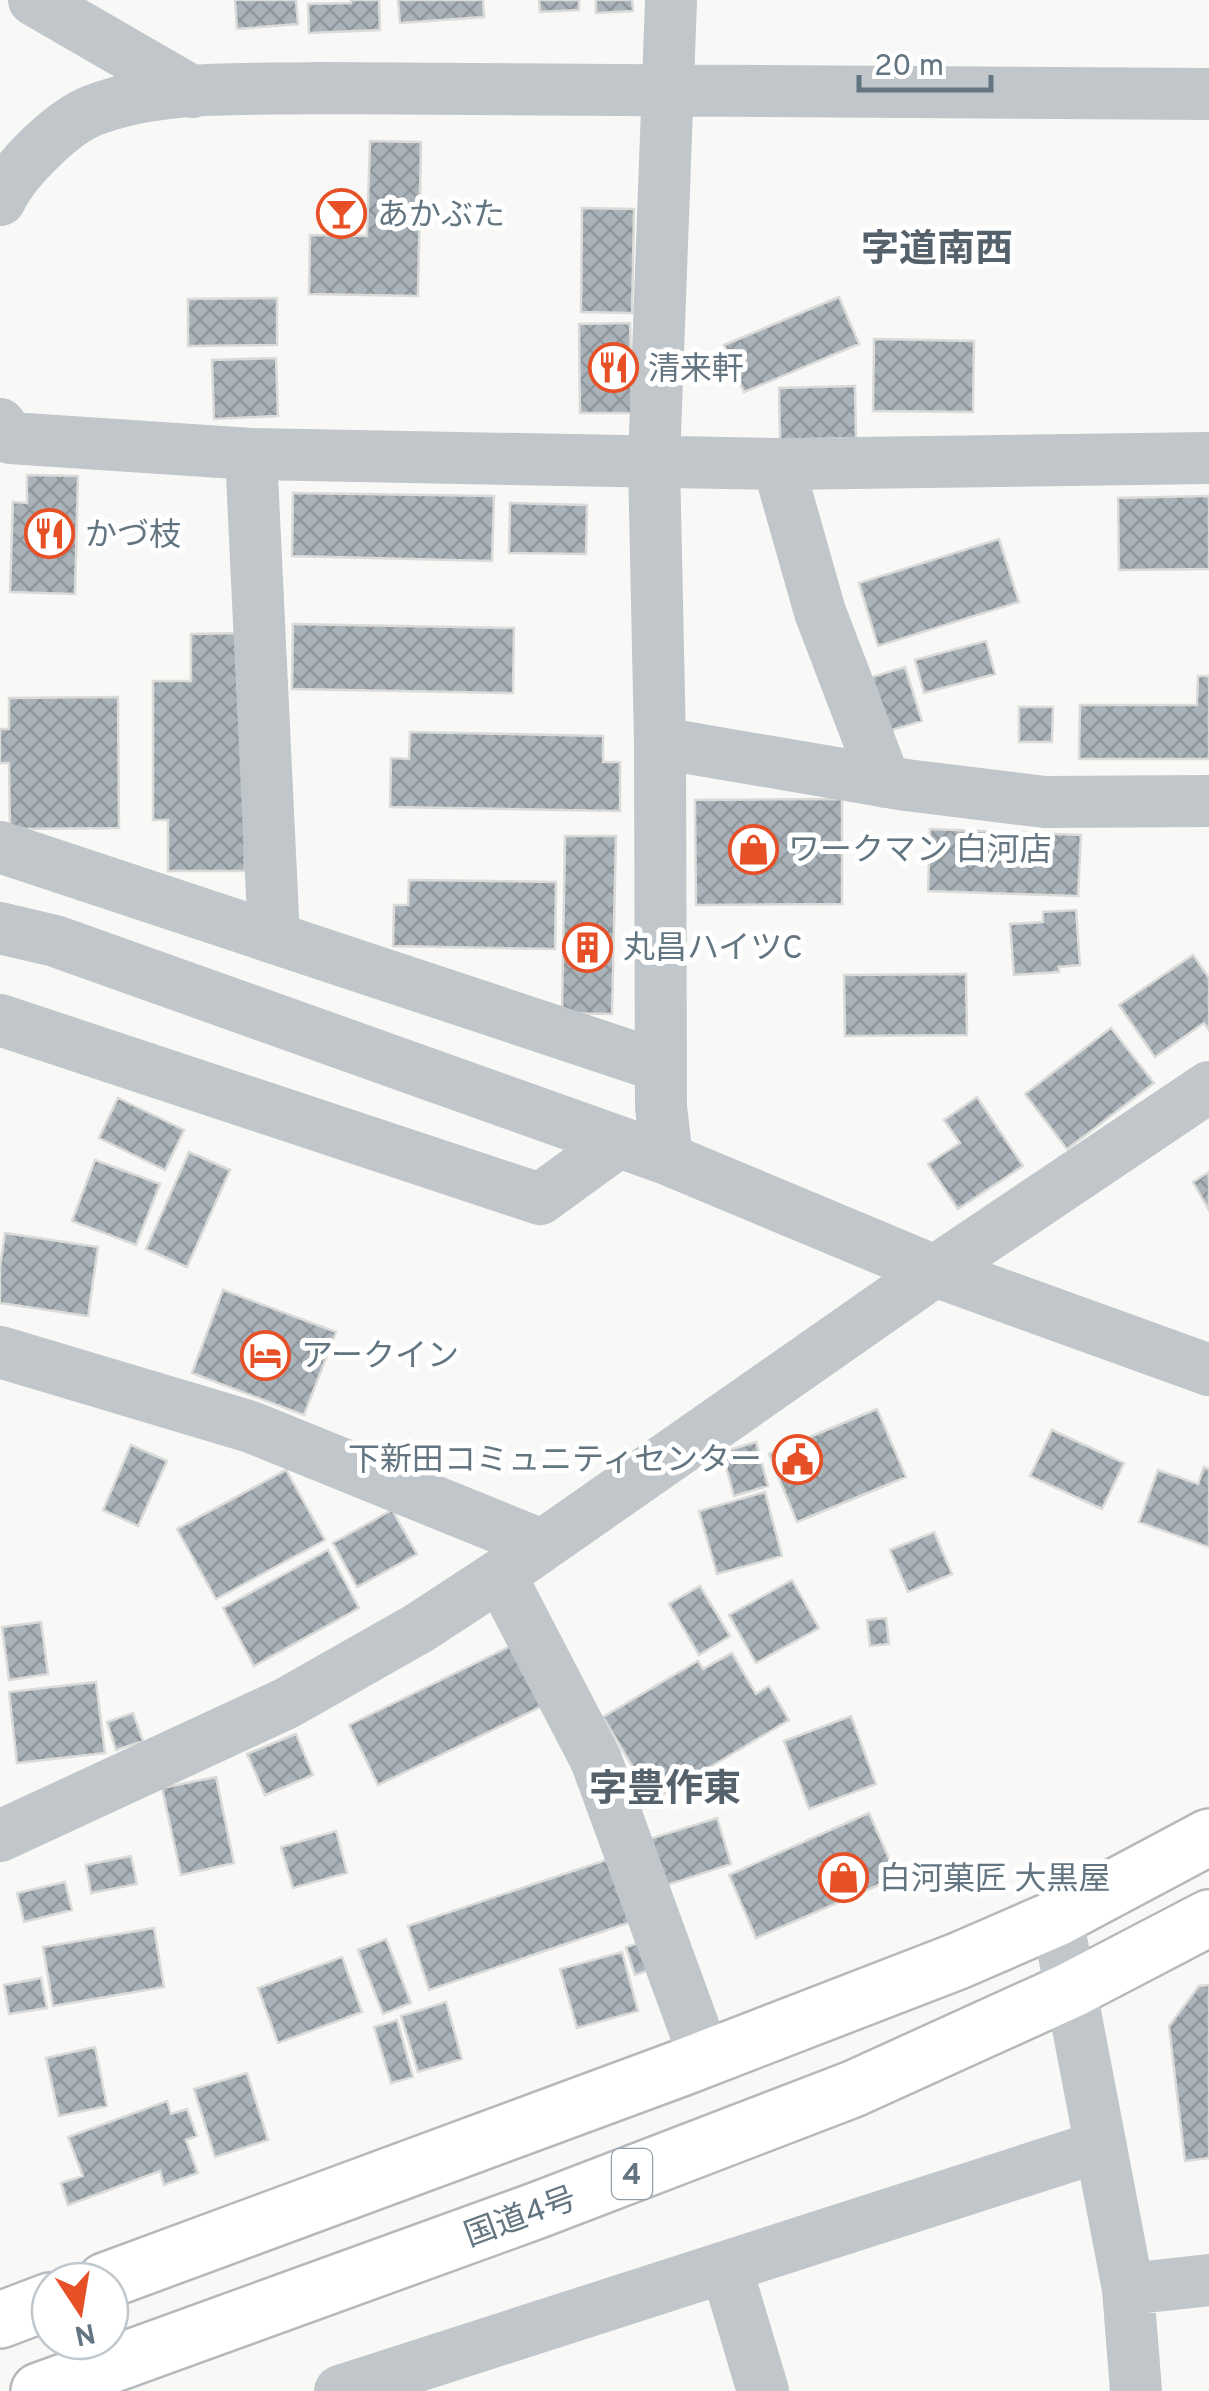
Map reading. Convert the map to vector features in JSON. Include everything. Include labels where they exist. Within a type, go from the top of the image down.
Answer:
[{"type":"highway","points":[[1113,1888],[1209,1822]]},
{"type":"highway","points":[[130,2271],[958,1960],[1057,1918],[1209,1837]]},
{"type":"highway","name":"国道4号","points":[[39,2391],[538,2210],[854,2088],[1071,1990],[1209,1918]]},
{"type":"highway","points":[[0,2320],[30,2309]]},
{"type":"street","points":[[34,0],[193,92]]},
{"type":"street","points":[[667,1160],[660,1066],[660,743],[654,461],[671,0]]},
{"type":"street","points":[[0,200],[8,182],[28,159],[90,111],[128,100],[193,92],[318,88],[1209,94]]},
{"type":"street","points":[[3,441],[252,454],[778,464],[1209,458]]},
{"type":"street","points":[[252,454],[274,938]]},
{"type":"street","points":[[778,464],[820,612],[885,782]]},
{"type":"street","points":[[660,743],[885,782],[1045,802],[1209,801]]},
{"type":"street","points":[[0,847],[660,1066]]},
{"type":"street","points":[[0,928],[55,941],[667,1160],[935,1271],[1209,1370]]},
{"type":"street","points":[[0,1020],[540,1199],[617,1143]]},
{"type":"street","points":[[0,1836],[287,1703],[418,1628],[1209,1086]]},
{"type":"street","points":[[0,1352],[251,1426],[542,1545]]},
{"type":"street","points":[[500,1575],[596,1760],[705,2058]]},
{"type":"street","points":[[1057,1918],[1128,2288],[1136,2391]]},
{"type":"street","points":[[340,2391],[1100,2146]]},
{"type":"street","points":[[726,2267],[763,2391]]},
{"type":"street","points":[[1128,2288],[1209,2280]]},
{"type":"building","points":[[235,0],[296,0],[298,24],[237,29]]},
{"type":"building","points":[[379,0],[380,30],[309,33],[308,4]]},
{"type":"building","points":[[398,0],[483,0],[484,17],[400,23]]},
{"type":"building","points":[[539,0],[579,0],[579,10],[540,12]]},
{"type":"building","points":[[596,0],[632,0],[633,11],[596,13]]},
{"type":"building","points":[[370,141],[421,142],[418,296],[309,294],[310,235],[367,236]]},
{"type":"building","points":[[582,208],[634,209],[632,313],[581,312]]},
{"type":"building","points":[[839,297],[859,344],[744,392],[724,345]]},
{"type":"building","points":[[277,298],[277,345],[188,346],[188,299]]},
{"type":"building","points":[[630,323],[632,413],[580,413],[579,324]]},
{"type":"building","points":[[874,339],[974,341],[973,412],[873,411]]},
{"type":"building","points":[[276,358],[278,416],[214,419],[212,360]]},
{"type":"building","points":[[855,386],[856,438],[780,440],[779,388]]},
{"type":"building","points":[[27,475],[78,476],[75,594],[10,592],[13,502],[27,503]]},
{"type":"building","points":[[293,493],[494,496],[492,561],[292,556]]},
{"type":"building","points":[[1209,496],[1209,569],[1119,570],[1118,498]]},
{"type":"building","points":[[510,503],[587,505],[586,554],[509,553]]},
{"type":"building","points":[[999,539],[1019,602],[878,646],[859,583]]},
{"type":"building","points":[[293,624],[514,628],[513,693],[292,689]]},
{"type":"building","points":[[243,633],[245,871],[168,871],[168,820],[153,820],[153,681],[191,681],[191,634]]},
{"type":"building","points":[[986,641],[995,674],[924,693],[915,660]]},
{"type":"building","points":[[905,667],[922,721],[889,731],[872,677]]},
{"type":"building","points":[[1198,676],[1209,676],[1209,759],[1079,759],[1080,705],[1197,705]]},
{"type":"building","points":[[118,697],[119,828],[10,829],[9,763],[0,763],[0,729],[9,729],[9,698]]},
{"type":"building","points":[[1019,707],[1053,707],[1052,742],[1019,742]]},
{"type":"building","points":[[410,732],[603,736],[603,762],[620,762],[620,811],[390,807],[391,758],[409,759]]},
{"type":"building","points":[[842,799],[842,904],[696,905],[695,800]]},
{"type":"building","points":[[930,829],[1081,835],[1078,896],[928,891]]},
{"type":"building","name":"丸昌ハイツC","points":[[565,836],[616,836],[612,1014],[562,1013]]},
{"type":"building","points":[[409,880],[556,882],[555,949],[393,946],[394,905],[408,905]]},
{"type":"building","points":[[1076,910],[1080,965],[1059,967],[1059,972],[1014,975],[1010,924],[1043,922],[1043,912]]},
{"type":"building","points":[[1193,955],[1209,978],[1209,1030],[1204,1023],[1155,1057],[1119,1005]]},
{"type":"building","points":[[966,974],[967,1035],[845,1036],[844,975]]},
{"type":"building","points":[[1111,1028],[1154,1083],[1067,1149],[1025,1094]]},
{"type":"building","points":[[977,1097],[1023,1166],[958,1209],[928,1164],[960,1143],[944,1120]]},
{"type":"building","points":[[118,1098],[184,1130],[165,1170],[99,1138]]},
{"type":"building","points":[[189,1152],[230,1170],[187,1267],[146,1249]]},
{"type":"building","points":[[95,1160],[160,1184],[136,1245],[72,1221]]},
{"type":"building","points":[[1209,1172],[1209,1210],[1193,1182]]},
{"type":"building","points":[[5,1233],[98,1247],[88,1316],[0,1303]]},
{"type":"building","points":[[223,1290],[336,1332],[304,1415],[192,1373]]},
{"type":"building","points":[[877,1409],[906,1477],[797,1522],[769,1454]]},
{"type":"building","points":[[1052,1430],[1124,1463],[1102,1509],[1030,1476]]},
{"type":"building","points":[[756,1442],[768,1486],[734,1496],[722,1452]]},
{"type":"building","points":[[131,1445],[167,1461],[138,1526],[103,1510]]},
{"type":"building","points":[[1204,1467],[1209,1469],[1209,1547],[1139,1522],[1158,1470],[1198,1484]]},
{"type":"building","points":[[286,1470],[325,1540],[216,1599],[177,1529]]},
{"type":"building","points":[[765,1492],[782,1556],[717,1574],[699,1511]]},
{"type":"building","points":[[392,1510],[417,1554],[357,1587],[333,1543]]},
{"type":"building","points":[[934,1532],[952,1574],[908,1592],[890,1550]]},
{"type":"building","points":[[328,1550],[359,1608],[254,1666],[223,1608]]},
{"type":"building","points":[[792,1580],[819,1628],[756,1663],[729,1615]]},
{"type":"building","points":[[700,1586],[730,1636],[699,1655],[669,1604]]},
{"type":"building","points":[[886,1618],[889,1644],[870,1646],[867,1620]]},
{"type":"building","points":[[41,1622],[48,1674],[9,1680],[2,1627]]},
{"type":"building","points":[[521,1641],[551,1702],[378,1785],[349,1725]]},
{"type":"building","points":[[732,1653],[756,1694],[769,1686],[789,1720],[653,1801],[603,1717],[698,1661],[703,1669]]},
{"type":"building","points":[[96,1682],[105,1753],[17,1763],[9,1692]]},
{"type":"building","points":[[133,1713],[143,1741],[116,1750],[107,1722]]},
{"type":"building","points":[[851,1716],[876,1784],[809,1809],[784,1741]]},
{"type":"building","points":[[296,1734],[313,1775],[265,1795],[247,1754]]},
{"type":"building","points":[[216,1777],[234,1863],[181,1875],[162,1788]]},
{"type":"building","points":[[869,1813],[897,1877],[756,1938],[729,1875]]},
{"type":"building","points":[[717,1818],[731,1864],[658,1888],[643,1841]]},
{"type":"building","points":[[336,1831],[347,1873],[293,1888],[281,1847]]},
{"type":"building","points":[[131,1856],[137,1884],[91,1893],[86,1865]]},
{"type":"building","points":[[612,1858],[634,1921],[429,1990],[408,1926]]},
{"type":"building","points":[[65,1882],[72,1910],[24,1922],[17,1893]]},
{"type":"building","points":[[154,1928],[164,1987],[53,2006],[43,1947]]},
{"type":"building","points":[[386,1939],[411,2003],[383,2014],[358,1950]]},
{"type":"building","points":[[646,1941],[655,1968],[635,1975],[626,1947]]},
{"type":"building","points":[[622,1952],[638,2011],[577,2028],[560,1969]]},
{"type":"building","points":[[342,1957],[362,2012],[278,2043],[258,1988]]},
{"type":"building","points":[[41,1978],[47,2008],[9,2014],[4,1985]]},
{"type":"building","points":[[1209,1985],[1209,2158],[1185,2161],[1169,2026],[1199,1986]]},
{"type":"building","points":[[446,2002],[462,2059],[418,2072],[401,2016]]},
{"type":"building","points":[[397,2020],[413,2077],[391,2083],[374,2027]]},
{"type":"building","points":[[95,2047],[107,2106],[59,2116],[46,2058]]},
{"type":"building","points":[[247,2073],[268,2140],[215,2157],[194,2089]]},
{"type":"building","points":[[167,2101],[171,2114],[187,2109],[197,2136],[186,2140],[198,2173],[164,2185],[160,2171],[68,2205],[61,2183],[83,2176],[68,2137]]},
{"type":"place","name":"あかぶた","points":[[342,214]]},
{"type":"place","name":"清来軒","points":[[613,368]]},
{"type":"place","name":"かづ枝","points":[[50,534]]},
{"type":"place","name":"ワークマン 白河店","points":[[753,849]]},
{"type":"place","name":"丸昌ハイツC","points":[[588,947]]},
{"type":"place","name":"アークイン","points":[[266,1355]]},
{"type":"place","name":"下新田コミュニティセンター","points":[[797,1459]]},
{"type":"place","name":"白河菓匠 大黒屋","points":[[844,1878]]},
{"type":"district","name":"字道南西","points":[[937,248]]},
{"type":"district","name":"字豊作東","points":[[665,1788]]}]
